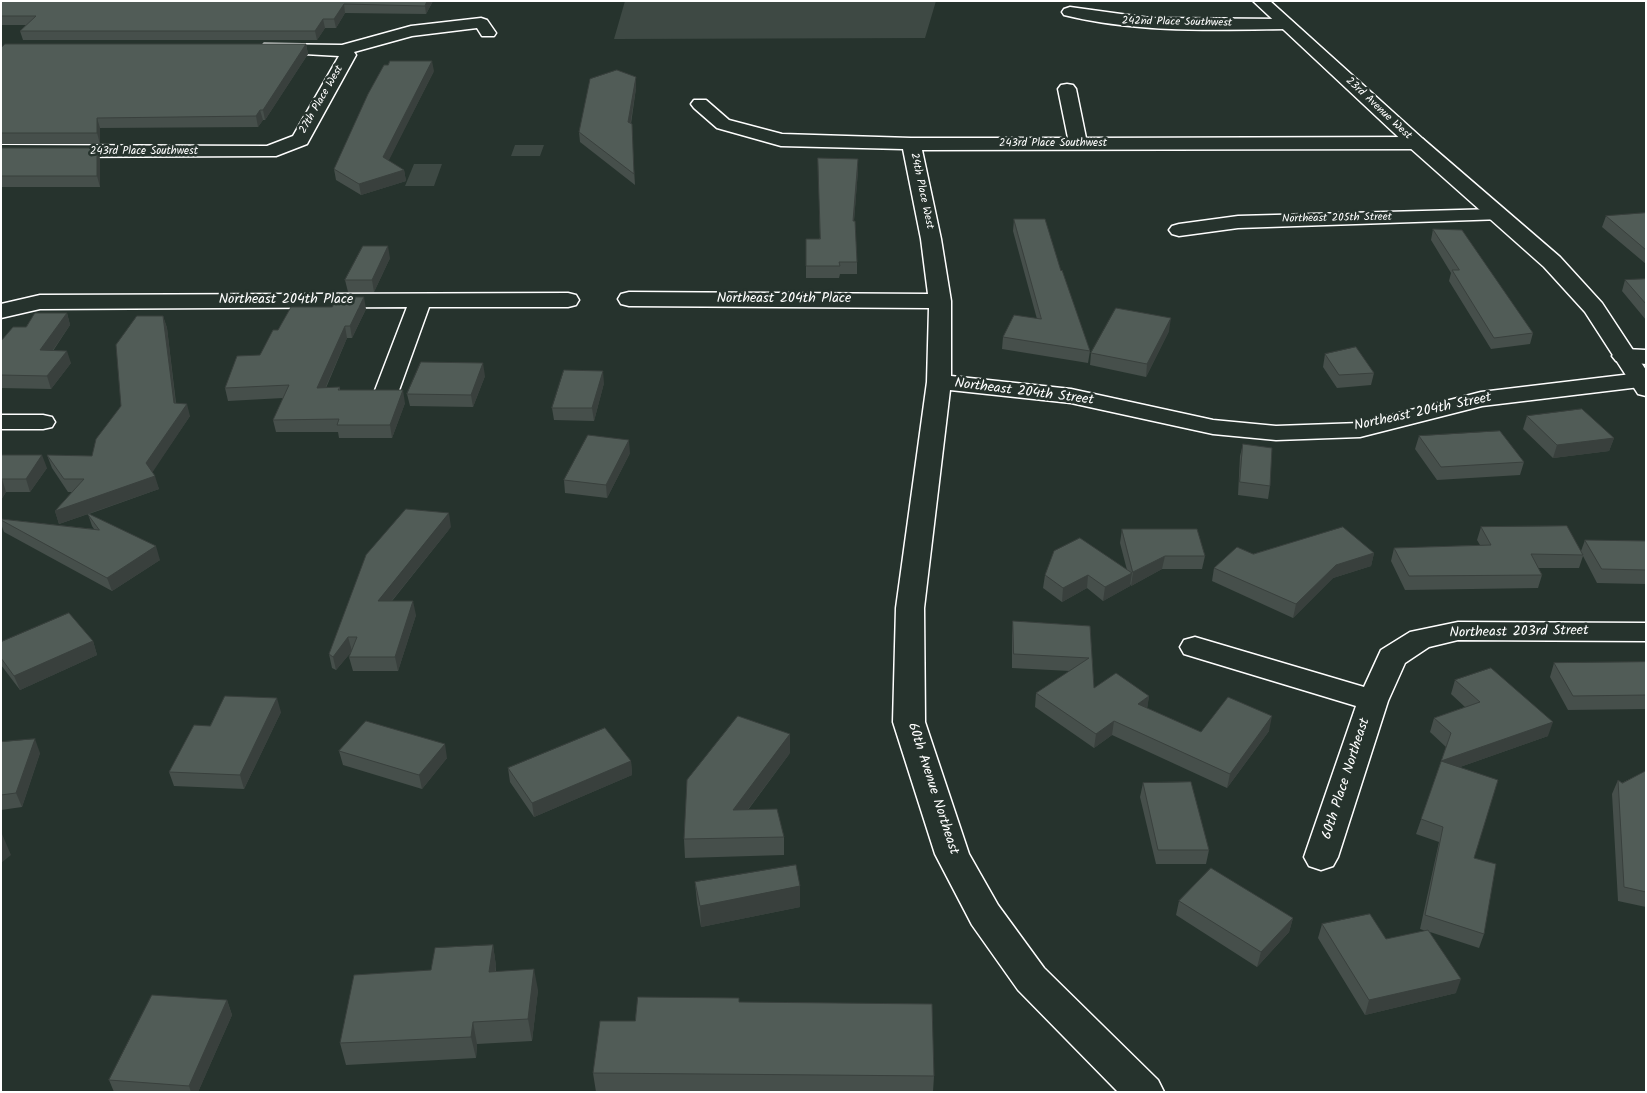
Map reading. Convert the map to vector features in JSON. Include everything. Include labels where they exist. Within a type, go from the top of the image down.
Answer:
[{"type":"street","name":"23rd Avenue West","points":[[1261,1],[1496,216],[1552,262],[1594,308],[1639,370]]},
{"type":"street","name":"242nd Place Southwest","points":[[1070,12],[1124,22],[1164,25],[1286,24]]},
{"type":"street","points":[[256,47],[322,47],[342,50],[411,32],[481,23],[488,33]]},
{"type":"street","name":"27th Place West","points":[[287,146],[300,140],[348,55],[342,50]]},
{"type":"street","points":[[1067,88],[1078,144]]},
{"type":"street","name":"243rd Place Southwest","points":[[700,104],[723,124],[781,140],[911,144],[1416,143]]},
{"type":"street","name":"24th Place West","points":[[911,144],[931,239]]},
{"type":"street","name":"243rd Place Southwest","points":[[1,151],[269,152],[287,146]]},
{"type":"street","name":"Northeast 205th Street","points":[[1179,230],[1238,222],[1496,216]]},
{"type":"street","name":"60th Avenue Northeast","points":[[931,239],[940,301],[939,382],[910,608],[909,722],[952,854],[985,915],[1031,978],[1144,1092]]},
{"type":"street","name":"Northeast 204th Place","points":[[629,299],[940,301]]},
{"type":"street","points":[[386,393],[421,300]]},
{"type":"street","name":"Northeast 204th Place","points":[[3,310],[40,302],[568,300]]},
{"type":"street","name":"Northeast 204th Street","points":[[939,382],[1071,396],[1212,427],[1276,433],[1360,430],[1481,399],[1639,370]]},
{"type":"street","points":[[1,422],[43,422]]},
{"type":"street","name":"Northeast 203rd Street","points":[[1373,701],[1392,657],[1420,639],[1458,631],[1646,632]]},
{"type":"street","points":[[1195,647],[1373,701]]},
{"type":"street","name":"60th Place Northeast","points":[[1321,857],[1373,701]]},
{"type":"shaded area","points":[[625,1],[936,1],[925,38],[614,39]]},
{"type":"shaded area","points":[[515,145],[544,145],[540,156],[511,156]]},
{"type":"shaded area","points":[[414,164],[442,164],[434,186],[405,186]]},
{"type":"building","points":[[1,1],[427,1],[425,6],[344,4],[334,19],[323,19],[315,31],[20,31],[36,16],[1,16]]},
{"type":"building","points":[[5,44],[306,44],[263,110],[260,110],[256,116],[97,118],[97,133],[1,133],[1,48]]},
{"type":"building","points":[[390,61],[432,61],[383,157],[404,170],[359,184],[334,169],[368,94],[384,65],[388,65]]},
{"type":"building","points":[[617,70],[636,77],[628,122],[632,124],[634,174],[579,132],[590,79]]},
{"type":"building","points":[[1,148],[97,148],[97,176],[1,176]]},
{"type":"building","points":[[818,158],[858,159],[853,221],[855,221],[857,262],[839,262],[840,266],[806,266],[806,239],[820,239]]},
{"type":"building","points":[[1646,213],[1646,250],[1606,216]]},
{"type":"building","points":[[1014,219],[1045,219],[1061,271],[1090,351],[1003,337],[1014,315],[1041,319]]},
{"type":"building","points":[[1433,229],[1462,230],[1533,333],[1494,338],[1452,270],[1459,270]]},
{"type":"building","points":[[363,246],[388,246],[372,280],[345,280]]},
{"type":"building","points":[[1646,279],[1646,304],[1625,280]]},
{"type":"building","points":[[337,297],[364,297],[350,326],[345,326],[317,388],[340,387],[338,390],[403,390],[390,425],[337,425],[339,419],[273,420],[289,385],[225,388],[237,356],[260,355],[273,330],[278,330],[291,307],[332,307]]},
{"type":"building","points":[[1116,308],[1171,318],[1147,364],[1091,353]]},
{"type":"building","points":[[35,313],[67,313],[40,350],[67,351],[47,376],[1,375],[1,341],[13,327],[26,327]]},
{"type":"building","points":[[137,316],[163,316],[174,403],[187,404],[146,463],[155,476],[55,511],[84,479],[64,479],[47,455],[92,456],[96,439],[121,406],[116,345]]},
{"type":"building","points":[[1356,347],[1374,373],[1339,375],[1325,354]]},
{"type":"building","points":[[421,362],[483,363],[471,395],[407,394]]},
{"type":"building","points":[[564,370],[603,371],[592,408],[552,408]]},
{"type":"building","points":[[1582,409],[1614,438],[1557,445],[1527,416]]},
{"type":"building","points":[[1500,431],[1524,462],[1441,467],[1419,436]]},
{"type":"building","points":[[588,435],[629,440],[606,485],[564,480]]},
{"type":"building","points":[[1243,444],[1272,448],[1270,486],[1240,482]]},
{"type":"building","points":[[1,455],[42,455],[26,479],[1,479]]},
{"type":"building","points":[[406,509],[449,513],[378,601],[413,601],[395,657],[349,657],[357,637],[348,637],[333,657],[329,654],[366,555]]},
{"type":"building","points":[[87,513],[156,546],[107,578],[1,520],[99,530]]},
{"type":"building","points":[[1567,526],[1583,555],[1531,554],[1542,575],[1409,576],[1394,548],[1491,545],[1481,527]]},
{"type":"building","points":[[1343,527],[1374,553],[1336,565],[1296,604],[1214,568],[1237,547],[1253,554]]},
{"type":"building","points":[[1122,529],[1197,529],[1205,556],[1165,556],[1133,572]]},
{"type":"building","points":[[1080,538],[1132,573],[1105,587],[1088,575],[1063,588],[1045,575],[1054,551]]},
{"type":"building","points":[[1585,540],[1646,541],[1646,570],[1602,569]]},
{"type":"building","points":[[69,613],[93,641],[14,676],[1,658],[1,642]]},
{"type":"building","points":[[1013,621],[1090,626],[1094,688],[1116,673],[1149,696],[1138,704],[1201,732],[1228,697],[1272,716],[1230,774],[1114,721],[1096,734],[1036,693],[1089,658],[1014,654]]},
{"type":"building","points":[[1646,662],[1646,695],[1573,696],[1554,663]]},
{"type":"building","points":[[1491,668],[1553,722],[1441,761],[1451,733],[1434,718],[1480,702],[1455,680]]},
{"type":"building","points":[[225,696],[277,698],[240,775],[169,772],[194,725],[210,726]]},
{"type":"building","points":[[738,716],[790,734],[733,810],[777,809],[784,837],[684,839],[687,780]]},
{"type":"building","points":[[366,721],[445,744],[419,775],[339,751]]},
{"type":"building","points":[[605,728],[631,761],[532,803],[508,768]]},
{"type":"building","points":[[35,739],[16,793],[1,795],[1,742]]},
{"type":"building","points":[[1441,761],[1498,780],[1474,858],[1496,864],[1484,934],[1425,915],[1443,827],[1421,819]]},
{"type":"building","points":[[1646,771],[1646,892],[1624,887],[1618,780],[1622,783]]},
{"type":"building","points":[[1191,782],[1209,850],[1158,850],[1143,783]]},
{"type":"building","points":[[796,865],[800,886],[700,906],[695,882]]},
{"type":"building","points":[[1211,868],[1293,918],[1261,952],[1179,901]]},
{"type":"building","points":[[1370,914],[1386,939],[1428,930],[1461,979],[1369,1000],[1322,924]]},
{"type":"building","points":[[493,945],[489,972],[534,969],[528,1019],[473,1022],[471,1037],[340,1043],[354,975],[431,970],[435,948]]},
{"type":"building","points":[[152,995],[227,1000],[189,1086],[109,1080]]},
{"type":"building","points":[[638,997],[739,998],[739,1002],[932,1004],[934,1076],[593,1073],[600,1021],[635,1021]]}]
